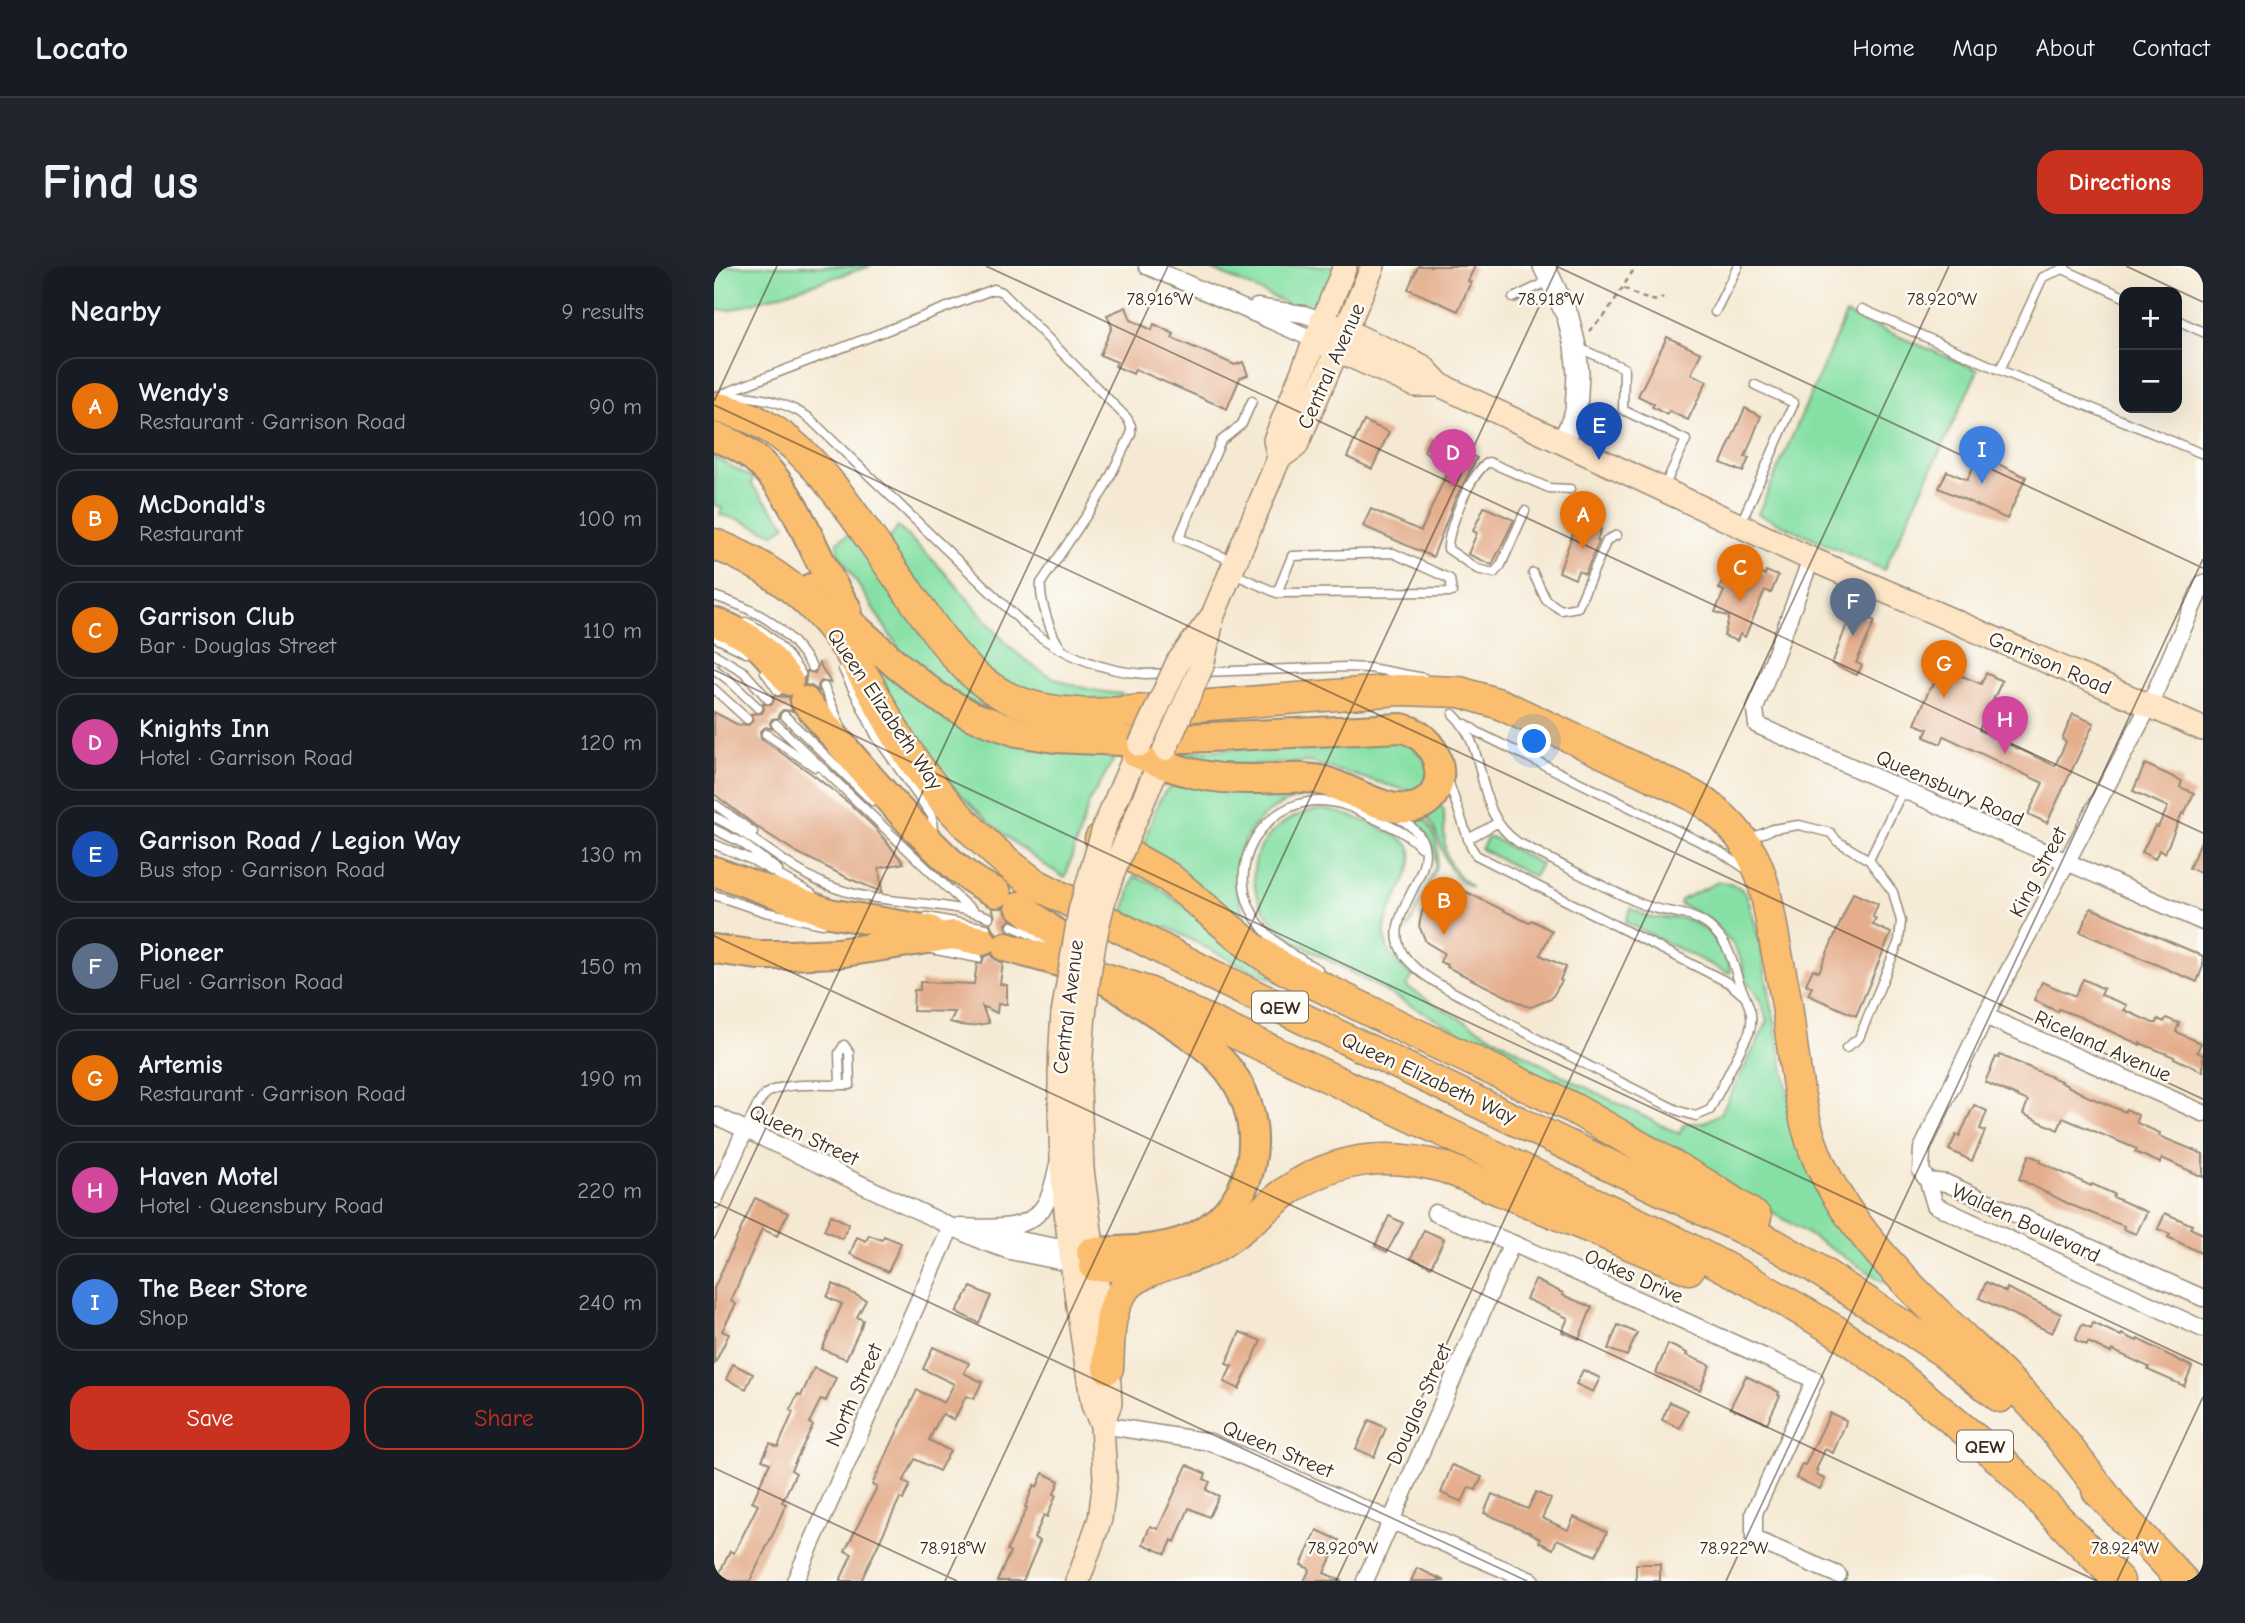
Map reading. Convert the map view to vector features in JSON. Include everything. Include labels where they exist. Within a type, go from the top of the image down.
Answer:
[{"type":"highway","points":[[715,400],[783,436],[806,455],[845,503],[948,647],[980,680],[1012,699],[1051,710],[1096,713],[1399,690],[1440,690],[1480,697],[1500,704],[1701,799],[1724,817],[1743,841],[1758,868],[1786,1001],[1797,1080],[1808,1128],[1822,1169],[1842,1204],[1875,1246],[2030,1402],[2110,1503]]},
{"type":"highway","points":[[714,437],[741,448],[769,471],[781,486],[837,593],[860,628],[879,649]]},
{"type":"highway","points":[[714,532],[751,547],[781,564],[946,703],[986,723],[1031,735],[1073,740],[1121,741],[1397,728],[1421,736],[1436,755],[1439,766],[1438,781],[1435,789],[1422,803],[1402,808],[1314,778],[1242,779],[1186,773],[1150,753]]},
{"type":"highway","name":"Queen Elizabeth Way","points":[[714,545],[764,567],[795,589],[822,616],[846,648],[900,739],[928,778],[979,835],[1034,883],[1196,967],[1774,1244],[1812,1266],[1945,1353],[1984,1383],[2034,1427],[2183,1581]]},
{"type":"highway","name":"QEW","points":[[727,620],[758,644],[798,691],[871,794],[938,849],[966,877],[996,927]]},
{"type":"highway","points":[[1119,842],[1168,877],[1253,948],[1285,969],[1573,1108],[1707,1185],[1807,1250],[1945,1353]]},
{"type":"highway","name":"QEW","points":[[714,871],[850,918],[996,927],[1091,967]]},
{"type":"highway","name":"QEW","points":[[714,949],[758,955],[838,953],[895,939],[953,935],[996,927],[1091,967]]},
{"type":"highway","points":[[1082,1258],[1146,1249],[1194,1237],[1219,1220],[1238,1198],[1251,1167],[1254,1151],[1248,1104],[1242,1089],[1222,1061],[1193,1037],[1091,967]]},
{"type":"highway","name":"Queen Elizabeth Way","points":[[1091,967],[1675,1241],[1835,1330],[1915,1388],[2002,1461],[2119,1581]]},
{"type":"highway","points":[[1108,1368],[1114,1309],[1129,1285],[1149,1272],[1223,1242],[1290,1190],[1324,1170],[1359,1159],[1399,1158],[1446,1168],[1835,1330]]},
{"type":"highway","points":[[1082,1258],[1140,1266],[1185,1259]]},
{"type":"main road","name":"Central Avenue","points":[[1279,458],[1275,440],[1345,266]]},
{"type":"main road","name":"Central Avenue","points":[[1102,1425],[1110,1403],[1108,1368],[1060,1157],[1058,1087],[1063,1014],[1078,920],[1119,842],[1150,753],[1202,666],[1213,615],[1279,458],[1296,446],[1373,266]]},
{"type":"main road","name":"Garrison Road","points":[[1319,330],[1422,366],[1440,385],[1740,526],[2203,729]]},
{"type":"main road","name":"Central Avenue","points":[[1078,1581],[1100,1519],[1105,1479],[1102,1425],[1093,1405],[1082,1258],[1079,1129],[1083,1026],[1101,913],[1119,842]]},
{"type":"street","points":[[1147,266],[1237,304],[1319,330]]},
{"type":"street","points":[[1548,273],[1568,317],[1578,373],[1576,412],[1563,443]]},
{"type":"street","name":"Queensbury Road","points":[[1811,559],[1755,709],[1757,725],[2203,922]]},
{"type":"street","name":"King Street","points":[[1928,1181],[1921,1171],[1922,1149],[1985,1016],[2149,706],[2203,583]]},
{"type":"street","name":"Riceland Avenue","points":[[1985,1016],[2203,1113]]},
{"type":"street","name":"Queen Street","points":[[714,1115],[951,1227],[1082,1258]]},
{"type":"street","points":[[714,1200],[746,1130]]},
{"type":"street","points":[[951,1227],[1013,1227],[1028,1222],[1046,1204],[1060,1157]]},
{"type":"street","name":"Walden Boulevard","points":[[2203,1298],[1946,1183],[1928,1181],[1935,1205],[2203,1328]]},
{"type":"street","name":"Oakes Drive","points":[[1435,1213],[1512,1244],[1815,1380],[1754,1513],[1754,1539],[1838,1575]]},
{"type":"street","name":"North Street","points":[[795,1581],[951,1227]]},
{"type":"street","name":"Douglas Street","points":[[1365,1581],[1512,1244]]},
{"type":"street","name":"Queen Street","points":[[1102,1425],[1210,1442],[1531,1581]]},
{"type":"lane","points":[[1715,312],[1738,266]]},
{"type":"lane","points":[[2000,370],[2043,277],[2064,268],[2119,295]]},
{"type":"lane","points":[[1513,298],[1548,273]]},
{"type":"lane","points":[[715,400],[994,289],[1000,290],[1132,426],[1131,434],[1102,491],[1041,583],[1041,593],[1056,642],[1081,660]]},
{"type":"lane","points":[[1862,309],[2000,370],[2203,454]]},
{"type":"lane","points":[[2182,322],[2203,332]]},
{"type":"lane","points":[[1574,343],[1624,368],[1623,410],[1686,440],[1663,490]]},
{"type":"lane","points":[[1740,526],[1794,403],[1755,385]]},
{"type":"lane","points":[[715,400],[742,396],[766,399],[790,407],[808,417],[1028,628],[1051,645],[1081,660],[1118,671],[1145,674],[1370,668],[1430,680],[1480,697]]},
{"type":"lane","points":[[1252,401],[1242,424],[1221,440],[1179,538],[1277,593],[1452,592],[1450,579],[1393,553],[1292,556],[1277,593]]},
{"type":"lane","points":[[1525,511],[1501,565],[1494,573],[1477,569],[1448,549],[1448,537],[1472,481],[1482,465],[1489,462],[1549,488],[1570,489]]},
{"type":"lane","points":[[1533,573],[1546,600],[1561,610],[1578,607],[1607,540],[1617,535]]},
{"type":"lane","points":[[714,545],[775,587]]},
{"type":"lane","name":"QEW","points":[[714,596],[746,609],[778,627],[799,647],[798,691]]},
{"type":"lane","name":"QEW","points":[[714,637],[742,650],[756,663],[798,691],[846,740],[871,794]]},
{"type":"lane","name":"QEW","points":[[714,654],[744,673],[798,691],[846,740]]},
{"type":"lane","points":[[841,663],[876,736],[932,816],[933,836],[938,849]]},
{"type":"lane","points":[[714,670],[730,681],[758,708]]},
{"type":"lane","points":[[714,689],[747,719]]},
{"type":"lane","points":[[1399,690],[1433,700]]},
{"type":"lane","points":[[1444,706],[1479,733],[1728,856],[1747,870],[1760,886],[1766,901]]},
{"type":"lane","points":[[1373,800],[1412,827],[1422,845],[1425,858],[1423,870],[1397,927],[1397,943],[1411,964],[1546,1045],[1679,1111],[1696,1116],[1707,1113],[1715,1104],[1749,1033],[1752,1020],[1750,1007],[1729,950],[1717,934],[1702,921],[1682,912],[1639,903],[1519,843],[1503,832],[1489,806],[1472,738],[1453,714]]},
{"type":"lane","name":"QEW","points":[[776,724],[961,901],[996,927]]},
{"type":"lane","name":"QEW","points":[[811,728],[871,794]]},
{"type":"lane","name":"QEW","points":[[766,734],[832,779]]},
{"type":"lane","points":[[1436,755],[1473,851],[1481,859],[1729,983],[1740,991],[1750,1007]]},
{"type":"lane","points":[[1869,860],[1903,790]]},
{"type":"lane","points":[[1324,973],[1272,938],[1251,910],[1244,891],[1243,872],[1251,843],[1263,826],[1278,813],[1294,805],[1312,801],[1331,802],[1351,807],[1408,836],[1420,846],[1425,858]]},
{"type":"lane","name":"QEW","points":[[716,805],[745,825],[779,855]]},
{"type":"lane","name":"QEW","points":[[714,817],[739,828],[817,881],[849,893],[963,909],[996,927]]},
{"type":"lane","points":[[1468,839],[1497,824]]},
{"type":"lane","points":[[1743,841],[1788,826],[1809,827],[1824,832],[1828,840],[1837,841],[1869,860],[1893,892],[1901,921],[1899,941],[1858,1038],[1846,1048]]},
{"type":"lane","name":"QEW","points":[[714,829],[756,852],[814,904],[834,926]]},
{"type":"lane","name":"QEW","points":[[714,844],[752,860],[814,904]]},
{"type":"lane","name":"QEW","points":[[760,877],[814,904]]},
{"type":"lane","name":"QEW","points":[[737,893],[814,904]]},
{"type":"lane","name":"QEW","points":[[714,895],[765,912],[814,904]]},
{"type":"lane","name":"QEW","points":[[918,916],[996,927]]},
{"type":"lane","points":[[1029,964],[1091,967]]},
{"type":"lane","points":[[1428,1028],[1573,1108]]},
{"type":"lane","points":[[746,1130],[761,1098],[772,1090],[784,1087],[850,1085],[849,1052],[844,1045],[839,1052],[840,1085]]},
{"type":"path","points":[[1574,343],[1606,314],[1636,266]]},
{"type":"path","points":[[1624,288],[1640,297],[1657,301],[1663,298]]},
{"type":"green space","points":[[714,266],[871,266],[730,310],[714,310]]},
{"type":"green space","points":[[1205,266],[1345,266],[1316,317]]},
{"type":"green space","points":[[1846,314],[1978,370],[1884,570],[1758,514]]},
{"type":"green space","points":[[714,457],[753,478],[751,484],[786,525],[774,534],[738,519],[720,515],[722,507],[714,505]]},
{"type":"green space","points":[[898,527],[942,569],[1021,657],[1063,682],[1090,690],[1123,694],[1124,701],[1036,696],[979,667],[886,543]]},
{"type":"green space","points":[[849,534],[1032,724],[958,698],[902,654],[838,553],[837,542]]},
{"type":"green space","points":[[883,671],[904,688],[1120,749],[1090,800],[1065,878],[998,829],[953,786],[930,759],[907,723],[878,674]]},
{"type":"green space","points":[[1403,738],[1432,766],[1419,794],[1309,762],[1246,765],[1190,762],[1181,752]]},
{"type":"green space","points":[[1177,783],[1317,789],[1316,795],[1291,800],[1271,811],[1254,826],[1243,844],[1237,865],[1237,888],[1243,910],[1256,932],[1146,847],[1149,826],[1159,801],[1167,790],[1177,786]]},
{"type":"green space","points":[[1440,805],[1444,810],[1445,845],[1449,862],[1472,887],[1453,873],[1426,814]]},
{"type":"green space","points":[[1323,809],[1370,823],[1410,847],[1411,862],[1386,925],[1386,942],[1394,959],[1413,976],[1406,986],[1567,1078],[1679,1134],[1685,1123],[1703,1123],[1721,1113],[1768,1021],[1760,1001],[1746,979],[1741,960],[1732,943],[1710,920],[1680,904],[1681,900],[1718,882],[1730,883],[1740,888],[1747,895],[1759,938],[1789,1098],[1889,1279],[1885,1283],[1672,1149],[1292,940],[1263,908],[1255,885],[1254,868],[1266,839],[1277,828],[1306,812]]},
{"type":"green space","points":[[1423,816],[1435,838],[1436,867],[1407,930],[1435,868],[1435,853],[1431,841],[1424,830],[1413,821]]},
{"type":"green space","points":[[1491,837],[1541,864],[1534,877],[1481,849],[1487,838]]},
{"type":"green space","points":[[1134,876],[1153,883],[1284,984],[1166,927],[1164,929],[1124,912]]},
{"type":"green space","points":[[1631,908],[1649,917],[1677,917],[1698,925],[1720,945],[1731,972],[1727,973],[1625,922]]},
{"type":"building","points":[[1418,266],[1475,266],[1458,311],[1408,289]]},
{"type":"building","points":[[1126,307],[1131,320],[1152,330],[1154,324],[1174,334],[1172,338],[1235,365],[1243,362],[1248,375],[1240,378],[1227,409],[1135,369],[1133,374],[1115,366],[1117,362],[1100,355],[1112,327],[1107,315]]},
{"type":"building","points":[[1667,337],[1701,353],[1691,374],[1707,381],[1688,420],[1669,411],[1667,415],[1638,396]]},
{"type":"building","points":[[1745,408],[1761,416],[1745,457],[1749,458],[1743,472],[1721,463]]},
{"type":"building","points":[[1364,421],[1389,432],[1372,469],[1347,457]]},
{"type":"building","points":[[1430,437],[1477,458],[1455,499],[1433,557],[1363,526],[1371,509],[1421,531],[1451,464],[1424,452]]},
{"type":"building","points":[[1979,455],[2026,477],[2007,519],[1939,488],[1947,471],[1967,480]]},
{"type":"building","points":[[1484,507],[1514,520],[1492,565],[1468,554],[1477,533],[1473,531]]},
{"type":"building","points":[[1578,519],[1601,529],[1597,540],[1599,541],[1585,574],[1578,571],[1575,579],[1559,572]]},
{"type":"building","points":[[1731,561],[1765,575],[1766,571],[1778,576],[1771,593],[1765,590],[1745,637],[1740,634],[1737,641],[1724,636],[1729,617],[1715,612],[1724,591],[1719,589]]},
{"type":"building","points":[[1852,611],[1875,621],[1856,663],[1862,665],[1857,675],[1832,664]]},
{"type":"building","points":[[819,663],[831,683],[821,681],[819,691],[805,685],[807,671],[815,673]]},
{"type":"building","points":[[1943,668],[1981,684],[1986,673],[2002,681],[1979,730],[2055,766],[2066,742],[2062,739],[2073,714],[2094,723],[2047,823],[2028,814],[2043,783],[1944,736],[1941,744],[1924,737],[1928,729],[1915,724],[1930,688]]},
{"type":"building","points":[[773,696],[789,697],[792,711],[783,710],[779,718],[772,719],[772,729],[766,727],[760,731],[761,739],[850,804],[875,828],[904,863],[879,868],[882,892],[796,852],[757,827],[714,794],[714,712],[740,726],[748,725],[753,721],[751,714],[762,713],[763,704],[772,704]]},
{"type":"building","points":[[2145,764],[2182,781],[2180,787],[2194,793],[2184,814],[2182,813],[2165,853],[2159,850],[2155,859],[2142,852],[2168,807],[2133,791]]},
{"type":"building","points":[[2203,837],[2203,874],[2189,868]]},
{"type":"building","points":[[1438,878],[1529,923],[1532,920],[1552,931],[1540,955],[1566,967],[1560,980],[1562,981],[1551,999],[1531,1007],[1526,1006],[1440,962],[1444,953],[1426,942],[1419,926],[1422,912]]},
{"type":"building","points":[[1853,893],[1878,904],[1873,925],[1891,933],[1856,1016],[1808,995],[1812,987],[1806,984],[1813,969],[1819,972]]},
{"type":"building","points":[[992,908],[1004,908],[1011,920],[1006,924],[1008,931],[997,934],[992,928],[990,923],[995,916]]},
{"type":"building","points":[[2091,908],[2203,956],[2203,966],[2197,982],[2080,932]]},
{"type":"building","points":[[991,954],[1003,963],[1000,984],[1007,985],[1007,1004],[998,1004],[997,1013],[982,1006],[989,1023],[960,1025],[950,1022],[955,1012],[913,1011],[914,990],[920,990],[920,982],[974,984],[977,964]]},
{"type":"building","points":[[2083,979],[2104,989],[2101,995],[2127,1005],[2124,1010],[2153,1023],[2157,1023],[2158,1019],[2164,1022],[2166,1018],[2179,1023],[2176,1032],[2201,1043],[2197,1052],[2203,1055],[2203,1072],[2174,1057],[2034,1000],[2042,982],[2075,996]]},
{"type":"building","points":[[2000,1055],[2061,1081],[2087,1096],[2125,1112],[2126,1109],[2138,1115],[2137,1123],[2160,1133],[2159,1136],[2203,1154],[2203,1177],[2162,1158],[2160,1163],[2135,1152],[2137,1149],[2063,1118],[2058,1130],[2023,1114],[2028,1101],[1985,1082],[1996,1057],[1999,1058]]},
{"type":"building","points":[[1974,1105],[1987,1111],[1980,1129],[1985,1131],[1972,1161],[1949,1150],[1956,1135],[1959,1137]]},
{"type":"building","points":[[2029,1155],[2147,1212],[2136,1234],[2123,1229],[2124,1226],[2071,1205],[2019,1179]]},
{"type":"building","points":[[755,1198],[788,1213],[777,1236],[762,1229],[731,1301],[736,1304],[722,1331],[729,1334],[714,1365],[714,1288]]},
{"type":"building","points":[[2165,1213],[2192,1225],[2190,1228],[2203,1234],[2203,1254],[2168,1237],[2170,1234],[2158,1229]]},
{"type":"building","points":[[831,1215],[849,1224],[842,1239],[824,1230]]},
{"type":"building","points":[[1389,1216],[1403,1223],[1387,1252],[1375,1246]]},
{"type":"building","points":[[1424,1230],[1444,1239],[1431,1267],[1411,1258]]},
{"type":"building","points":[[869,1235],[882,1240],[884,1236],[901,1243],[888,1272],[850,1254],[857,1237],[866,1241]]},
{"type":"building","points":[[1535,1280],[1592,1307],[1579,1339],[1562,1332],[1568,1318],[1526,1299]]},
{"type":"building","points":[[1986,1282],[2006,1292],[2007,1288],[2061,1314],[2052,1333],[1979,1298]]},
{"type":"building","points":[[833,1284],[866,1300],[857,1317],[863,1320],[861,1327],[846,1359],[822,1349],[842,1304],[827,1297]]},
{"type":"building","points":[[971,1287],[991,1296],[979,1323],[956,1312]]},
{"type":"building","points":[[2093,1323],[2121,1336],[2122,1334],[2137,1341],[2138,1339],[2192,1367],[2184,1386],[2112,1350],[2111,1353],[2088,1342],[2087,1345],[2075,1340],[2082,1324],[2091,1328]]},
{"type":"building","points":[[1618,1325],[1637,1333],[1627,1356],[1608,1349]]},
{"type":"building","points":[[1240,1332],[1261,1341],[1239,1389],[1224,1382],[1232,1366],[1226,1364]]},
{"type":"building","points":[[1668,1344],[1710,1365],[1700,1390],[1656,1373]]},
{"type":"building","points":[[933,1347],[969,1363],[964,1373],[982,1382],[974,1399],[966,1396],[954,1420],[943,1414],[940,1417],[929,1440],[950,1451],[939,1471],[915,1459],[903,1482],[910,1485],[903,1500],[900,1498],[861,1581],[840,1581],[852,1554],[845,1551],[877,1487],[872,1485],[917,1390],[944,1403],[954,1384],[923,1369]]},
{"type":"building","points":[[733,1364],[753,1374],[746,1389],[726,1379]]},
{"type":"building","points":[[814,1368],[836,1378],[826,1401],[821,1399],[809,1423],[813,1425],[791,1470],[796,1473],[782,1502],[786,1504],[773,1534],[750,1581],[716,1581],[730,1551],[734,1553],[758,1505],[752,1502],[770,1463],[762,1460],[770,1443],[778,1447],[793,1412],[790,1410],[798,1394],[801,1396]]},
{"type":"building","points":[[1583,1370],[1600,1378],[1593,1392],[1576,1384]]},
{"type":"building","points":[[1746,1376],[1779,1392],[1780,1396],[1767,1423],[1730,1408]]},
{"type":"building","points":[[1670,1402],[1688,1410],[1680,1428],[1662,1420]]},
{"type":"building","points":[[1830,1413],[1846,1420],[1833,1453],[1825,1449],[1816,1470],[1816,1475],[1825,1479],[1820,1489],[1796,1478]]},
{"type":"building","points":[[1369,1420],[1386,1428],[1374,1457],[1356,1449]]},
{"type":"building","points":[[1187,1465],[1206,1474],[1204,1479],[1210,1482],[1206,1490],[1219,1496],[1209,1517],[1189,1508],[1175,1542],[1172,1540],[1166,1554],[1143,1544],[1150,1526],[1158,1529]]},
{"type":"building","points":[[1452,1465],[1482,1477],[1476,1490],[1469,1487],[1462,1502],[1441,1493]]},
{"type":"building","points":[[1043,1473],[1059,1481],[1047,1517],[1044,1515],[1034,1538],[1040,1541],[1029,1567],[1023,1581],[997,1581],[1034,1485],[1037,1487]]},
{"type":"building","points":[[1536,1492],[1551,1499],[1542,1518],[1568,1530],[1574,1517],[1607,1532],[1596,1556],[1557,1539],[1553,1549],[1539,1542],[1540,1539],[1529,1532],[1484,1513],[1492,1494],[1528,1509]]},
{"type":"building","points":[[1317,1530],[1339,1540],[1324,1573],[1342,1581],[1304,1581],[1310,1569],[1301,1565]]},
{"type":"building","points":[[1636,1564],[1660,1564],[1660,1581],[1636,1581]]},
{"type":"building","points":[[1417,1568],[1445,1581],[1411,1581]]},
{"type":"place","name":"Garrison Road / Legion Way","points":[[1599,460]]},
{"type":"place","name":"The Beer Store","points":[[1982,484]]},
{"type":"place","name":"Knights Inn","points":[[1453,487]]},
{"type":"place","name":"Wendy's","points":[[1583,549]]},
{"type":"place","name":"Garrison Club","points":[[1740,602]]},
{"type":"place","name":"Pioneer","points":[[1853,636]]},
{"type":"place","name":"Artemis","points":[[1944,698]]},
{"type":"place","name":"Haven Motel","points":[[2005,754]]},
{"type":"place","name":"McDonald's","points":[[1444,935]]}]
